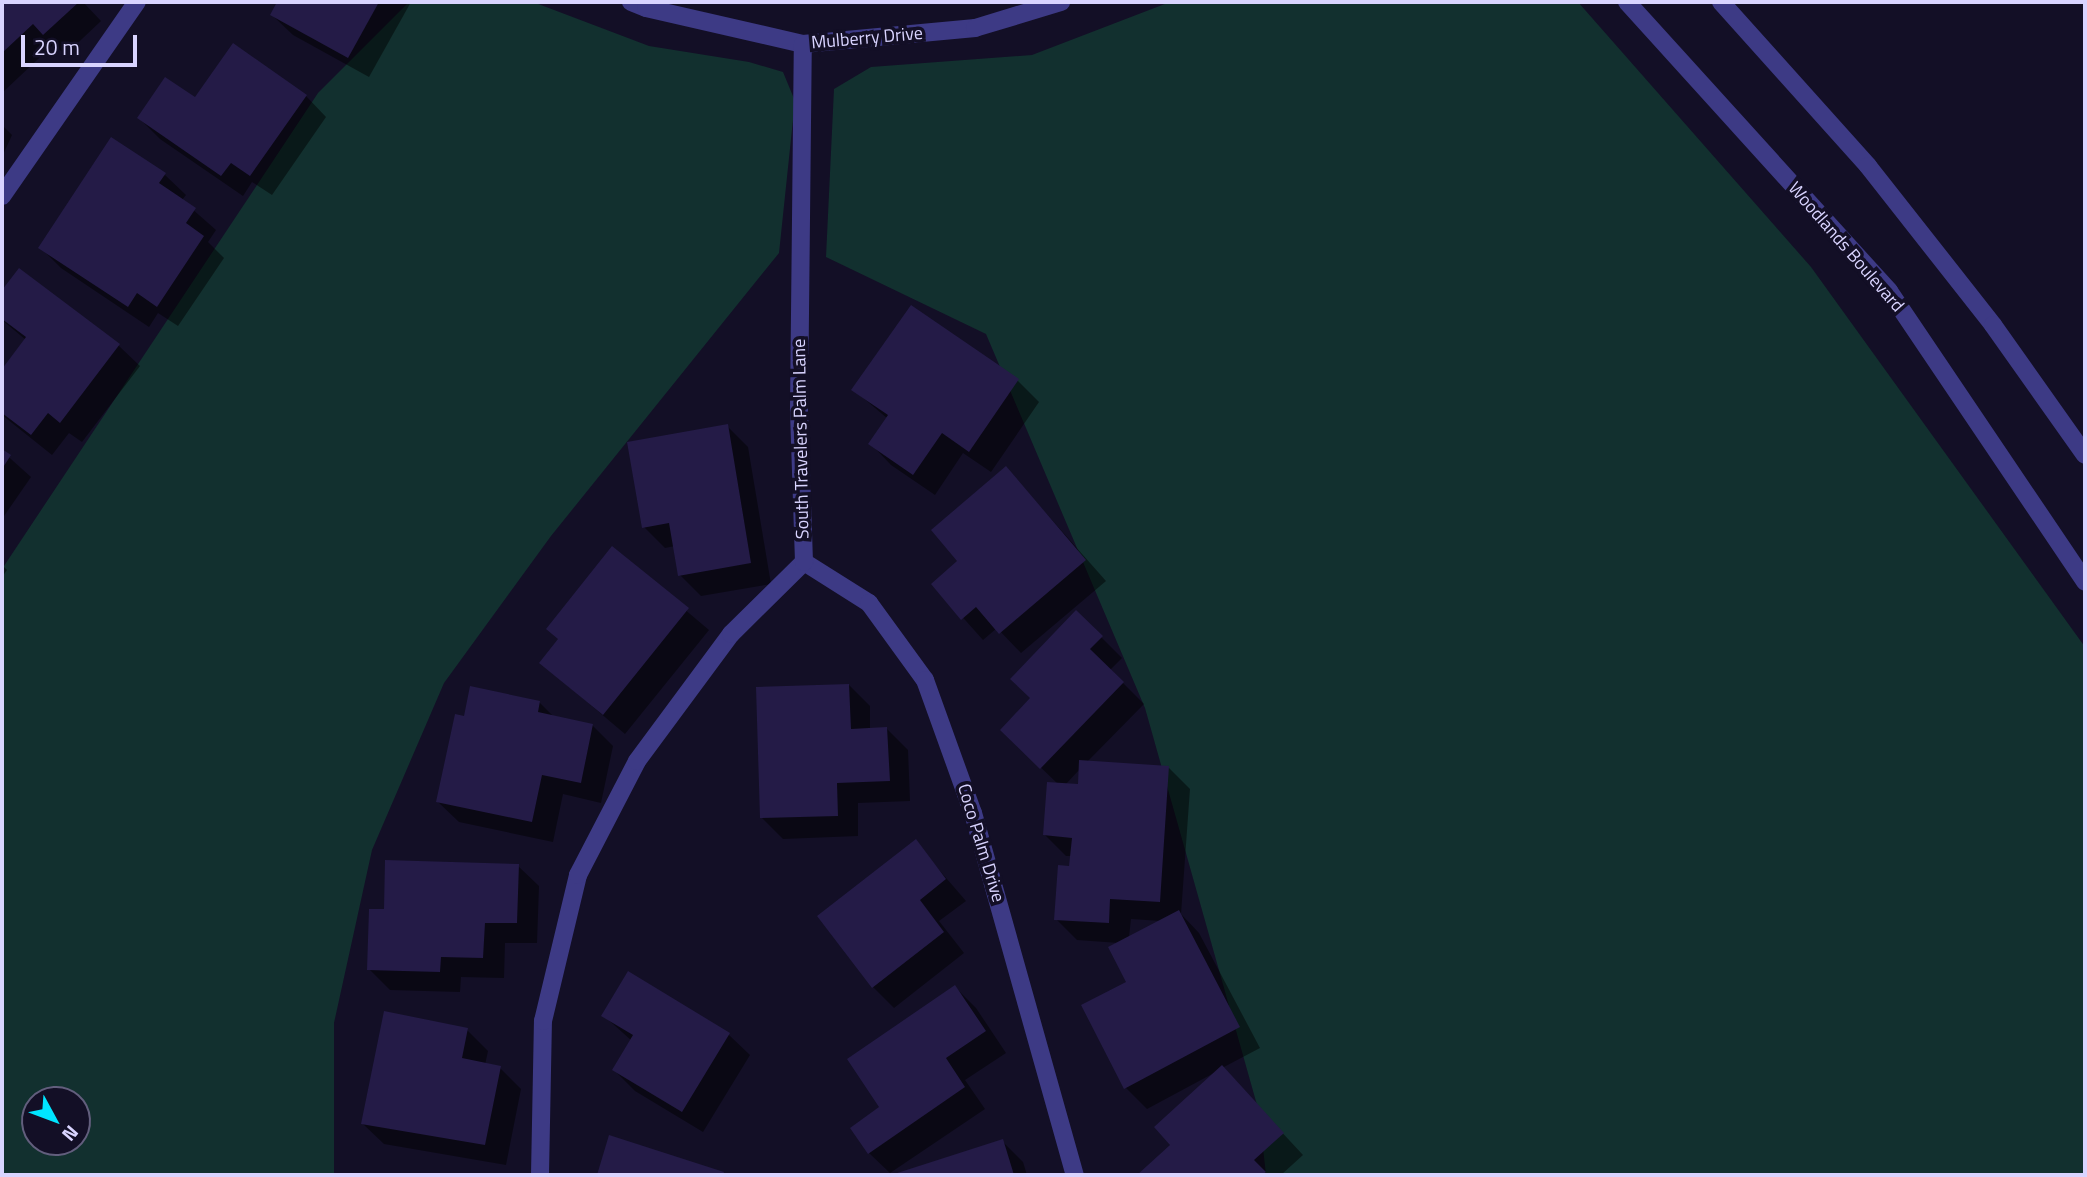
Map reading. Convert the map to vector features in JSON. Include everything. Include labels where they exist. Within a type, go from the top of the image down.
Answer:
[{"type":"street","points":[[2,196],[137,2]]},
{"type":"street","name":"Mulberry Drive","points":[[631,2],[646,8],[803,44],[975,27],[1061,2]]},
{"type":"street","name":"Woodlands Boulevard","points":[[1627,2],[1889,291],[2085,582]]},
{"type":"street","points":[[1721,2],[1875,175],[1993,325],[2085,454]]},
{"type":"street","name":"South Travelers Palm Lane","points":[[540,1175],[543,1021],[579,875],[637,761],[731,635],[804,562],[799,410],[803,44]]},
{"type":"street","name":"Coco Palm Drive","points":[[804,562],[869,603],[925,680],[974,813],[1075,1175]]},
{"type":"green space","points":[[409,2],[533,2],[649,46],[749,62],[783,72],[795,101],[779,253],[551,536],[444,683],[372,850],[334,1023],[334,1175],[2,1175],[2,569],[318,93]]},
{"type":"green space","points":[[1170,2],[1578,2],[1811,267],[2085,647],[2085,1175],[1266,1175],[1259,1112],[1145,708],[986,334],[826,257],[834,89],[871,67],[1032,55]]},
{"type":"building","points":[[2,2],[79,2],[43,35],[33,24],[2,53]]},
{"type":"building","points":[[277,2],[379,2],[348,58],[270,15]]},
{"type":"building","points":[[233,43],[307,95],[250,176],[231,163],[221,176],[137,118],[165,77],[195,97]]},
{"type":"building","points":[[111,137],[166,173],[159,183],[196,208],[186,223],[204,236],[157,307],[137,293],[128,307],[38,248]]},
{"type":"building","points":[[19,268],[120,344],[60,423],[48,413],[31,435],[2,413],[2,369],[26,337],[2,319],[2,290]]},
{"type":"building","points":[[911,305],[1019,379],[969,452],[942,433],[913,475],[868,444],[888,415],[851,390]]},
{"type":"building","points":[[728,424],[751,563],[678,576],[669,523],[642,528],[627,442]]},
{"type":"building","points":[[2,449],[11,455],[2,469]]},
{"type":"building","points":[[1006,466],[1086,560],[999,634],[976,607],[961,620],[931,584],[957,561],[931,530]]},
{"type":"building","points":[[612,546],[689,608],[603,715],[539,663],[558,639],[546,629]]},
{"type":"building","points":[[1076,610],[1103,636],[1090,649],[1124,682],[1040,769],[1000,730],[1030,698],[1010,679]]},
{"type":"building","points":[[849,684],[851,729],[887,727],[890,781],[837,783],[838,816],[760,818],[756,687]]},
{"type":"building","points":[[470,686],[540,701],[538,712],[593,724],[581,783],[542,775],[532,822],[436,802],[455,714],[464,716]]},
{"type":"building","points":[[1079,760],[1169,766],[1160,902],[1110,899],[1109,923],[1054,920],[1058,865],[1069,866],[1072,838],[1043,835],[1047,782],[1078,784]]},
{"type":"building","points":[[916,839],[946,879],[920,900],[944,932],[872,988],[817,916]]},
{"type":"building","points":[[385,860],[519,864],[517,923],[485,923],[483,958],[441,957],[440,972],[367,970],[369,909],[384,909]]},
{"type":"building","points":[[1179,910],[1240,1027],[1124,1089],[1081,1005],[1126,982],[1108,947]]},
{"type":"building","points":[[628,971],[730,1033],[682,1112],[612,1070],[633,1035],[601,1016]]},
{"type":"building","points":[[955,985],[986,1031],[946,1058],[965,1087],[868,1154],[850,1128],[879,1107],[847,1059]]},
{"type":"building","points":[[384,1011],[468,1028],[462,1058],[501,1066],[485,1145],[361,1124]]},
{"type":"building","points":[[1222,1065],[1284,1133],[1254,1160],[1266,1172],[1262,1175],[1137,1175],[1170,1145],[1154,1127]]},
{"type":"building","points":[[609,1135],[724,1172],[723,1175],[597,1175]]},
{"type":"building","points":[[1003,1139],[1014,1175],[891,1175]]}]
